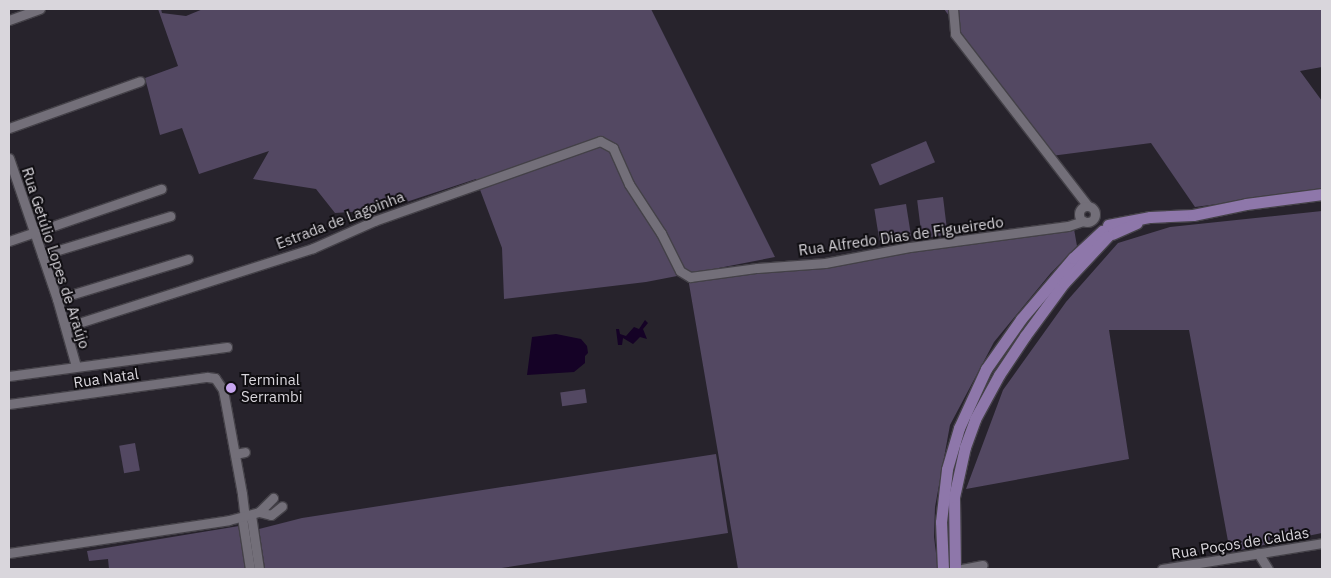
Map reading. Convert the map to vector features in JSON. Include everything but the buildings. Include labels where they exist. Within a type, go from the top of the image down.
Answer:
[{"type":"main road","points":[[943,569],[941,539],[947,468],[959,428],[986,369],[1021,319],[1072,258],[1107,230],[1150,217],[1193,215],[1246,204],[1322,194]]},
{"type":"main road","points":[[955,569],[953,539],[957,477],[965,446],[986,396],[1025,336],[1064,283],[1107,230]]},
{"type":"main road","points":[[941,539],[947,542],[953,539]]},
{"type":"street","points":[[9,20],[40,9]]},
{"type":"street","points":[[953,9],[955,34],[1107,230]]},
{"type":"street","points":[[9,128],[140,81]]},
{"type":"street","name":"Estrada de Lagoinha","points":[[66,327],[313,248],[382,218],[596,142],[609,144],[616,155]]},
{"type":"street","name":"Rua Alfredo Dias de Figueiredo","points":[[616,155],[629,184],[674,256],[680,271],[690,277],[757,268],[825,264],[901,248],[1068,226],[1087,221]]},
{"type":"street","name":"Rua Getúlio Lopes de Araújo","points":[[9,158],[57,299],[76,366]]},
{"type":"street","points":[[9,241],[161,189]]},
{"type":"street","points":[[1091,208],[1080,210],[1079,216],[1107,230]]},
{"type":"street","points":[[1087,221],[1094,216],[1091,208]]},
{"type":"street","points":[[42,255],[170,216]]},
{"type":"street","points":[[57,299],[188,259]]},
{"type":"street","points":[[9,376],[227,347]]},
{"type":"street","name":"Rua Natal","points":[[9,404],[207,377],[215,378],[223,390],[235,451]]},
{"type":"street","points":[[245,450],[235,451],[259,569]]},
{"type":"street","points":[[249,515],[273,498]]},
{"type":"street","points":[[9,553],[249,515],[271,515],[282,506]]},
{"type":"street","points":[[249,515],[250,569]]},
{"type":"street","name":"Rua Poços de Caldas","points":[[1162,569],[1201,566],[1322,543]]},
{"type":"street","points":[[1258,554],[1268,569]]},
{"type":"street","points":[[962,569],[983,565]]},
{"type":"shaded area","points":[[158,9],[161,9],[162,13],[186,16],[203,9],[651,9],[775,257],[646,282],[504,299],[502,248],[476,179],[382,210],[335,213],[316,189],[253,179],[269,151],[199,174],[182,128],[160,135],[145,78],[178,66]]},
{"type":"shaded area","points":[[944,9],[1322,9],[1322,67],[1300,71],[1322,101],[1322,190],[1195,207],[1151,143],[1051,156]]},
{"type":"shaded area","points":[[926,141],[935,162],[880,186],[871,164]]},
{"type":"shaded area","points":[[943,197],[948,235],[922,238],[917,200]]},
{"type":"shaded area","points":[[906,204],[911,236],[879,241],[874,209]]},
{"type":"shaded area","points":[[1322,211],[1322,533],[1230,552],[1189,330],[1109,330],[1129,459],[966,489],[1003,390],[1066,302],[1118,243],[1170,227]]},
{"type":"shaded area","points":[[1074,229],[1077,246],[1050,274],[994,342],[950,425],[935,507],[934,537],[938,569],[738,569],[688,278]]},
{"type":"shaded area","points":[[645,320],[648,323],[643,329],[647,339],[640,337],[633,344],[623,338],[622,345],[618,345],[616,329],[619,329],[620,334],[626,336],[634,327],[639,329]]},
{"type":"shaded area","points":[[556,334],[581,339],[587,346],[588,353],[585,356],[585,363],[574,372],[527,375],[532,337]]},
{"type":"shaded area","points":[[585,389],[587,403],[562,406],[560,392]]},
{"type":"shaded area","points":[[135,443],[140,471],[124,473],[119,446]]},
{"type":"shaded area","points":[[716,454],[728,533],[495,569],[265,569],[259,529],[302,518]]},
{"type":"shaded area","points":[[239,526],[246,569],[109,569],[108,559],[89,561],[87,551]]},
{"type":"place","name":"Terminal Serrambi","points":[[231,388]]}]
